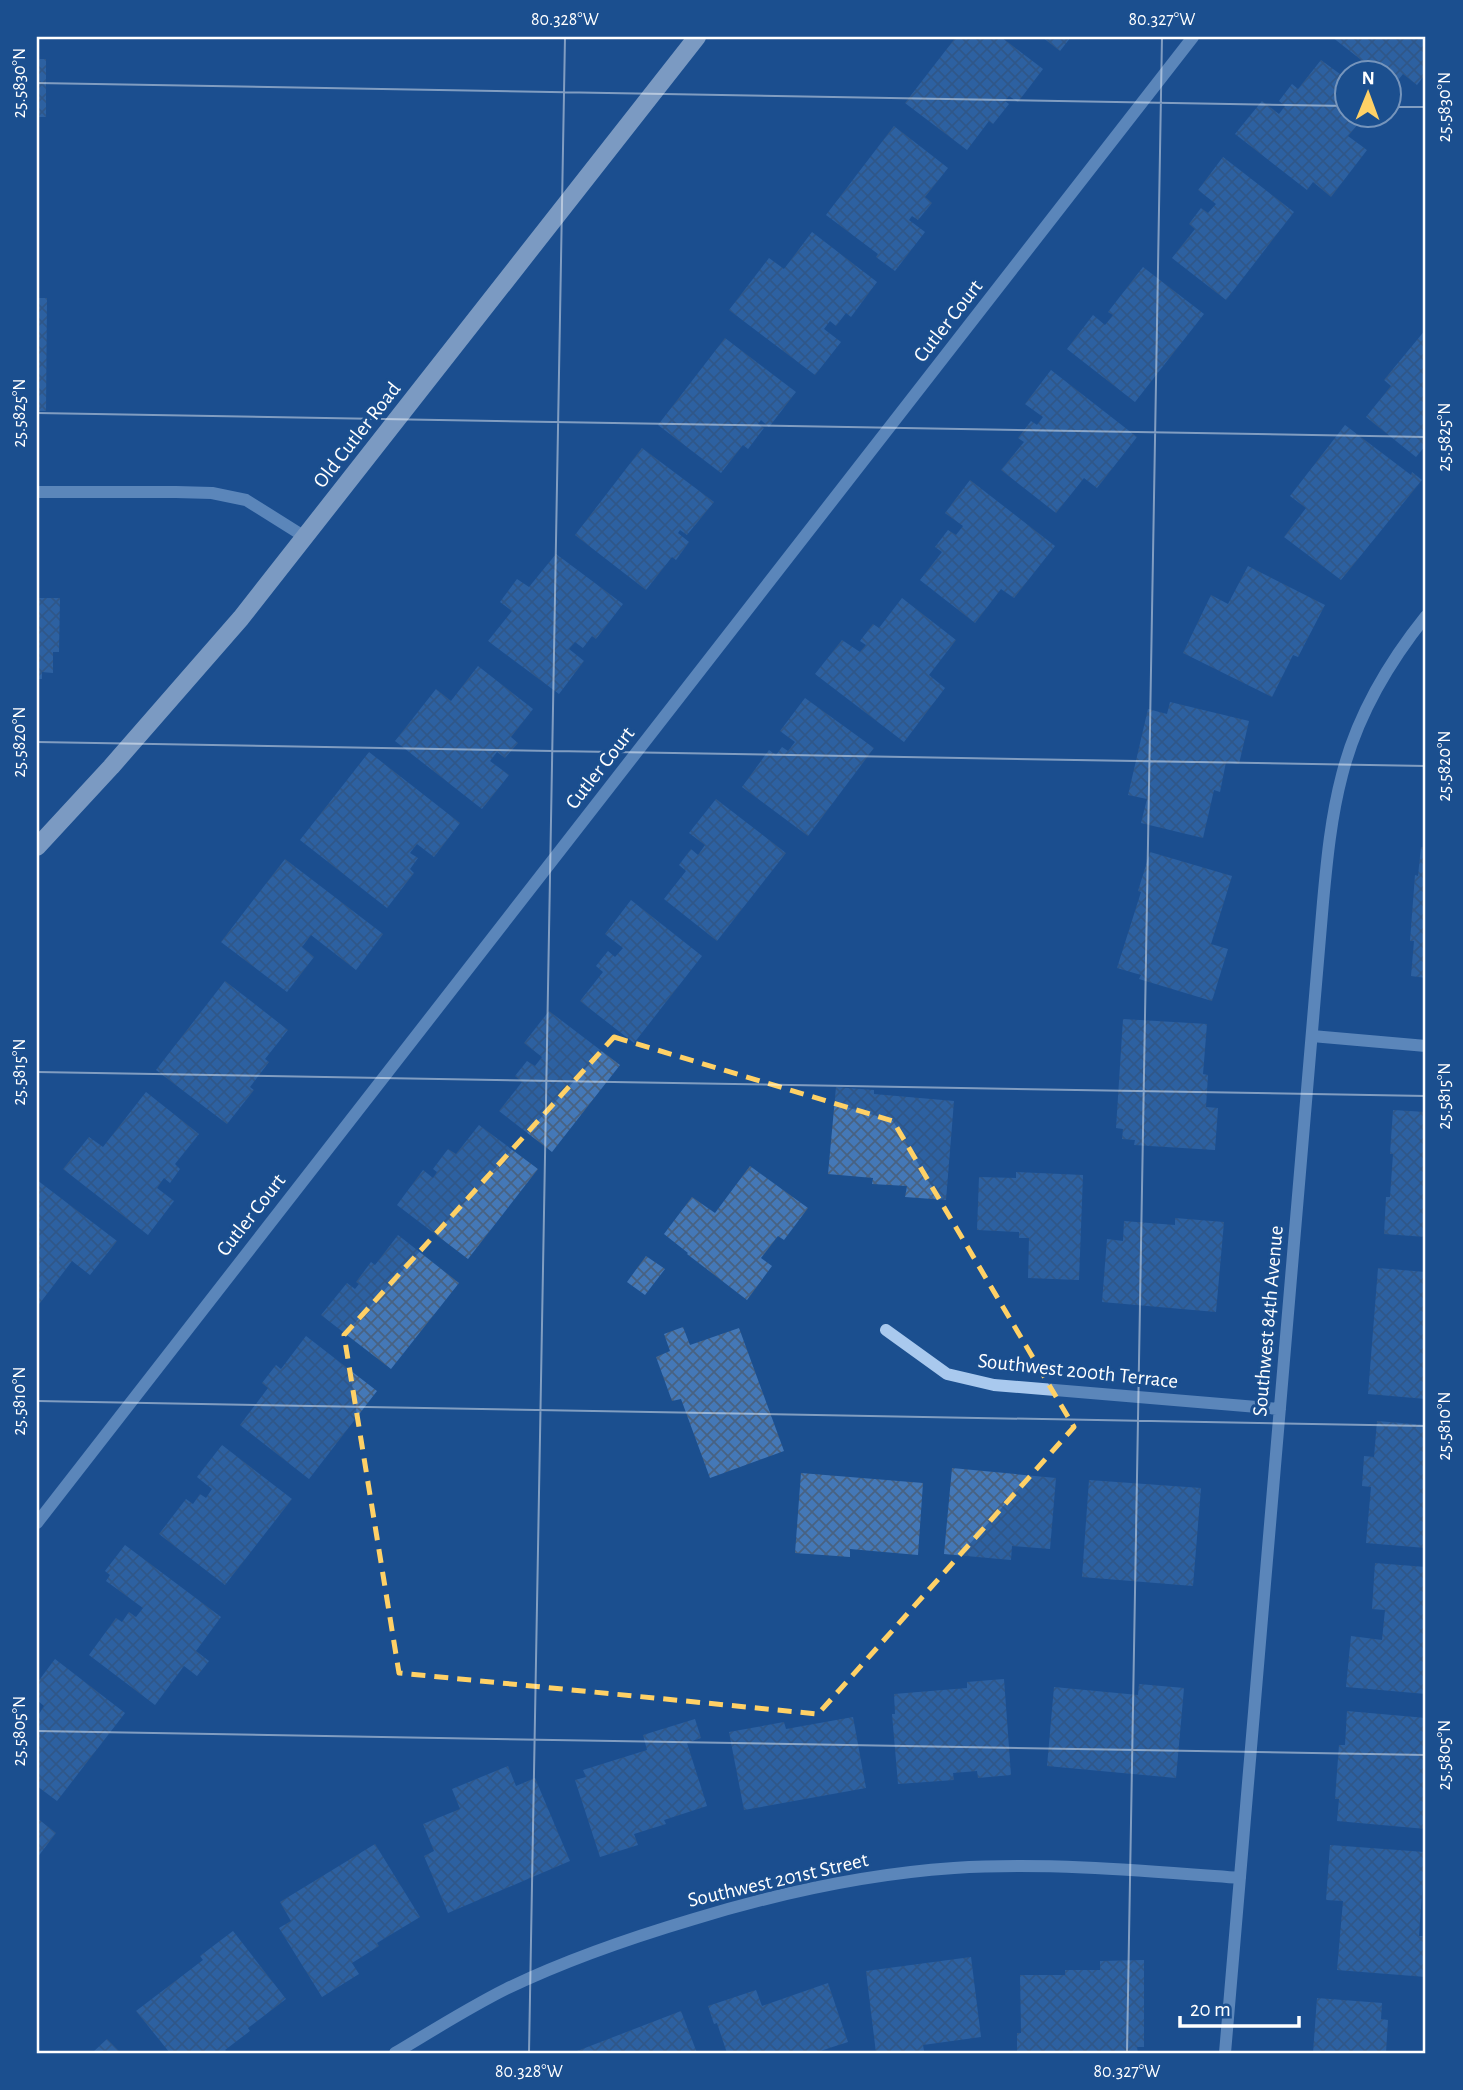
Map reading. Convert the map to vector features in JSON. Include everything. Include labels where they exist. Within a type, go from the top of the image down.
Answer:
[{"type":"main road","name":"Old Cutler Road","points":[[37,847],[241,618],[696,37]]},
{"type":"street","name":"Cutler Court","points":[[37,1523],[1194,37]]},
{"type":"street","points":[[37,492],[212,494],[246,500],[305,537]]},
{"type":"street","name":"Southwest 84th Avenue","points":[[1225,2053],[1327,861],[1343,772],[1367,709],[1384,675],[1426,616]]},
{"type":"street","points":[[1312,1036],[1426,1046]]},
{"type":"street","name":"Southwest 200th Terrace","points":[[886,1331],[947,1374],[993,1385],[1280,1409]]},
{"type":"street","name":"Southwest 201st Street","points":[[396,2053],[504,1990],[619,1942],[736,1906],[819,1886],[914,1872],[997,1867],[1117,1870],[1240,1878]]},
{"type":"highlighted area","points":[[614,1037],[893,1121],[1074,1427],[818,1714],[399,1673],[344,1335]]},
{"type":"building","points":[[956,37],[1001,37],[1043,69],[1018,102],[1009,96],[1005,101],[1009,104],[993,124],[989,121],[967,150],[905,103]]},
{"type":"building","points":[[1042,37],[1071,37],[1060,51]]},
{"type":"building","points":[[1332,37],[1426,37],[1426,73],[1417,85],[1404,75],[1404,60],[1361,60]]},
{"type":"building","points":[[37,59],[46,59],[46,117],[37,117]]},
{"type":"building","points":[[1321,60],[1334,70],[1334,130],[1353,130],[1348,136],[1367,150],[1331,197],[1313,182],[1307,190],[1235,134],[1262,101],[1279,114],[1285,106],[1279,101],[1292,84],[1298,89]]},
{"type":"building","points":[[894,126],[948,168],[925,197],[932,203],[918,220],[912,216],[909,220],[925,232],[895,271],[876,257],[878,254],[826,215]]},
{"type":"building","points":[[1223,157],[1294,212],[1226,300],[1172,258],[1195,229],[1189,224],[1201,208],[1208,213],[1216,204],[1198,190]]},
{"type":"building","points":[[812,232],[877,282],[851,317],[846,313],[836,326],[830,321],[824,329],[841,342],[815,375],[729,310],[769,258],[784,269]]},
{"type":"building","points":[[1143,267],[1204,314],[1135,402],[1067,349],[1093,315],[1105,325],[1113,315],[1108,312]]},
{"type":"building","points":[[37,298],[47,298],[46,411],[37,411]]},
{"type":"building","points":[[1426,329],[1426,445],[1416,457],[1366,417],[1391,386],[1384,380]]},
{"type":"building","points":[[725,338],[796,392],[769,427],[761,420],[758,424],[764,428],[748,449],[743,445],[721,473],[658,425]]},
{"type":"building","points":[[1051,370],[1137,437],[1097,488],[1084,478],[1056,513],[1001,470],[1024,442],[1018,438],[1031,421],[1037,425],[1043,417],[1025,404]]},
{"type":"building","points":[[1345,425],[1411,475],[1412,472],[1422,480],[1341,580],[1284,537],[1306,508],[1290,496]]},
{"type":"building","points":[[642,448],[714,502],[687,535],[680,530],[678,533],[689,542],[676,560],[672,557],[646,590],[575,535]]},
{"type":"building","points":[[970,480],[1055,546],[1014,598],[1001,589],[975,623],[920,580],[942,552],[935,547],[948,530],[956,535],[963,526],[945,513]]},
{"type":"building","points":[[556,554],[623,604],[596,639],[592,636],[583,648],[575,642],[569,649],[584,661],[559,694],[488,641],[512,611],[500,602],[517,579],[529,587]]},
{"type":"building","points":[[1248,566],[1325,605],[1298,657],[1293,655],[1272,697],[1183,653],[1211,595],[1228,604]]},
{"type":"building","points":[[37,598],[60,598],[59,652],[53,652],[53,673],[42,672],[42,679],[37,679]]},
{"type":"building","points":[[902,598],[956,640],[929,675],[945,688],[904,742],[815,674],[842,640],[860,652],[866,645],[860,641],[873,624],[879,628]]},
{"type":"building","points":[[478,666],[533,709],[511,737],[518,743],[505,758],[497,752],[490,761],[509,775],[482,809],[395,741],[436,689],[451,701]]},
{"type":"building","points":[[805,698],[874,748],[808,836],[742,787],[769,750],[776,755],[782,747],[788,751],[795,742],[780,731]]},
{"type":"building","points":[[1170,702],[1249,721],[1239,764],[1226,762],[1220,792],[1214,790],[1203,838],[1141,823],[1147,799],[1128,795],[1148,709],[1167,714]]},
{"type":"building","points":[[369,752],[460,823],[434,857],[417,844],[410,853],[418,858],[410,869],[414,873],[387,908],[300,840]]},
{"type":"building","points":[[716,799],[786,853],[717,941],[664,899],[686,871],[679,865],[691,849],[698,855],[705,845],[689,833]]},
{"type":"building","points":[[1421,847],[1426,848],[1426,978],[1411,976],[1414,941],[1410,941],[1415,875],[1418,876]]},
{"type":"building","points":[[1150,852],[1232,876],[1211,944],[1228,949],[1212,1001],[1139,979],[1141,975],[1117,968],[1141,892],[1138,891]]},
{"type":"building","points":[[285,859],[383,934],[356,970],[311,935],[302,947],[314,957],[287,992],[221,942]]},
{"type":"building","points":[[631,900],[702,956],[634,1043],[580,1001],[603,972],[596,966],[608,951],[615,957],[623,948],[605,934]]},
{"type":"building","points":[[225,981],[288,1030],[265,1059],[269,1062],[250,1087],[254,1090],[227,1124],[156,1070]]},
{"type":"building","points":[[549,1011],[620,1065],[552,1152],[499,1111],[522,1082],[515,1076],[527,1061],[535,1066],[542,1057],[524,1043]]},
{"type":"building","points":[[1123,1019],[1207,1024],[1203,1074],[1208,1075],[1206,1107],[1218,1108],[1215,1150],[1134,1145],[1135,1140],[1122,1139],[1123,1129],[1116,1128]]},
{"type":"building","points":[[836,1087],[874,1090],[874,1094],[954,1101],[946,1200],[905,1197],[907,1186],[872,1184],[873,1178],[828,1174]]},
{"type":"building","points":[[146,1092],[199,1134],[175,1164],[180,1169],[170,1183],[164,1178],[157,1188],[174,1201],[148,1235],[63,1169],[89,1137],[103,1147]]},
{"type":"building","points":[[1393,1110],[1426,1112],[1426,1237],[1384,1234],[1386,1197],[1390,1197]]},
{"type":"building","points":[[479,1125],[538,1169],[468,1259],[397,1205],[423,1170],[433,1178],[437,1172],[433,1169],[448,1149],[456,1154]]},
{"type":"building","points":[[750,1166],[808,1208],[784,1240],[778,1236],[761,1258],[772,1266],[747,1300],[664,1234],[692,1197],[715,1213]]},
{"type":"building","points":[[1016,1172],[1083,1175],[1079,1280],[1028,1278],[1029,1238],[1019,1238],[1019,1232],[977,1230],[979,1177],[1016,1178]]},
{"type":"building","points":[[37,1180],[117,1241],[90,1275],[72,1261],[37,1307]]},
{"type":"building","points":[[1175,1218],[1224,1222],[1216,1312],[1102,1302],[1107,1239],[1123,1241],[1124,1221],[1175,1225]]},
{"type":"building","points":[[398,1235],[459,1283],[391,1369],[321,1315],[347,1283],[355,1289],[359,1284],[356,1282],[371,1262],[375,1265]]},
{"type":"building","points":[[646,1256],[665,1269],[645,1295],[627,1282]]},
{"type":"building","points":[[1378,1268],[1426,1272],[1426,1399],[1368,1394]]},
{"type":"building","points":[[683,1327],[690,1345],[739,1328],[784,1451],[710,1478],[681,1399],[672,1401],[656,1357],[670,1351],[664,1334]]},
{"type":"building","points":[[306,1336],[377,1391],[309,1479],[240,1425],[268,1388],[262,1383],[276,1365],[281,1369]]},
{"type":"building","points":[[1377,1421],[1426,1425],[1426,1548],[1366,1543],[1371,1487],[1362,1486],[1364,1456],[1374,1457]]},
{"type":"building","points":[[222,1445],[292,1499],[225,1585],[159,1534],[186,1499],[193,1504],[200,1494],[206,1498],[212,1489],[197,1477]]},
{"type":"building","points":[[952,1468],[1056,1478],[1050,1549],[1012,1546],[1011,1560],[944,1554]]},
{"type":"building","points":[[801,1473],[923,1483],[918,1555],[850,1549],[850,1557],[795,1553]]},
{"type":"building","points":[[1089,1480],[1201,1488],[1193,1586],[1082,1577]]},
{"type":"building","points":[[125,1545],[221,1617],[196,1651],[209,1661],[197,1676],[184,1666],[155,1705],[89,1655],[116,1618],[122,1622],[129,1612],[136,1617],[143,1608],[106,1581],[110,1575],[105,1571]]},
{"type":"building","points":[[1375,1563],[1426,1567],[1426,1694],[1346,1687],[1351,1636],[1382,1640],[1385,1610],[1372,1609]]},
{"type":"building","points":[[55,1659],[125,1713],[57,1801],[37,1786],[37,1712],[39,1714],[44,1706],[37,1700],[37,1683]]},
{"type":"building","points":[[1004,1679],[1011,1775],[978,1778],[977,1771],[953,1773],[954,1780],[898,1784],[892,1714],[895,1714],[894,1694],[967,1688],[967,1682]]},
{"type":"building","points":[[1139,1684],[1184,1688],[1176,1778],[1047,1766],[1054,1687],[1138,1695]]},
{"type":"building","points":[[1347,1711],[1426,1718],[1426,1829],[1337,1821],[1339,1799],[1335,1799],[1339,1745],[1345,1745]]},
{"type":"building","points":[[853,1717],[866,1788],[744,1810],[729,1732],[784,1722],[786,1729]]},
{"type":"building","points":[[695,1719],[701,1738],[687,1743],[707,1806],[664,1820],[666,1824],[634,1834],[638,1845],[600,1857],[575,1780],[586,1777],[583,1770],[647,1750],[643,1735]]},
{"type":"building","points":[[508,1766],[516,1786],[535,1778],[570,1861],[448,1913],[424,1856],[434,1851],[423,1824],[460,1809],[452,1789]]},
{"type":"building","points":[[37,1818],[56,1833],[37,1858]]},
{"type":"building","points":[[375,1844],[420,1917],[377,1943],[379,1946],[352,1963],[359,1974],[322,1997],[279,1928],[291,1921],[280,1902]]},
{"type":"building","points":[[1330,1845],[1425,1852],[1419,1936],[1426,1936],[1426,1977],[1337,1970],[1343,1901],[1326,1900]]},
{"type":"building","points":[[233,1931],[286,1999],[248,2028],[250,2031],[225,2050],[228,2053],[170,2053],[136,2011],[203,1960],[200,1956]]},
{"type":"building","points":[[971,1957],[981,2037],[923,2045],[924,2051],[876,2053],[866,1971]]},
{"type":"building","points":[[1144,1960],[1144,2047],[1137,2047],[1138,2053],[1017,2053],[1017,2033],[1021,2033],[1020,1975],[1065,1975],[1065,1970],[1100,1970],[1100,1961]]},
{"type":"building","points":[[828,1983],[848,2042],[814,2053],[727,2053],[708,2006],[756,1990],[762,2006]]},
{"type":"building","points":[[1317,1998],[1382,2003],[1381,2019],[1388,2020],[1386,2053],[1313,2053]]},
{"type":"building","points":[[681,2011],[697,2053],[572,2053]]},
{"type":"building","points":[[107,2039],[121,2053],[92,2053]]}]
